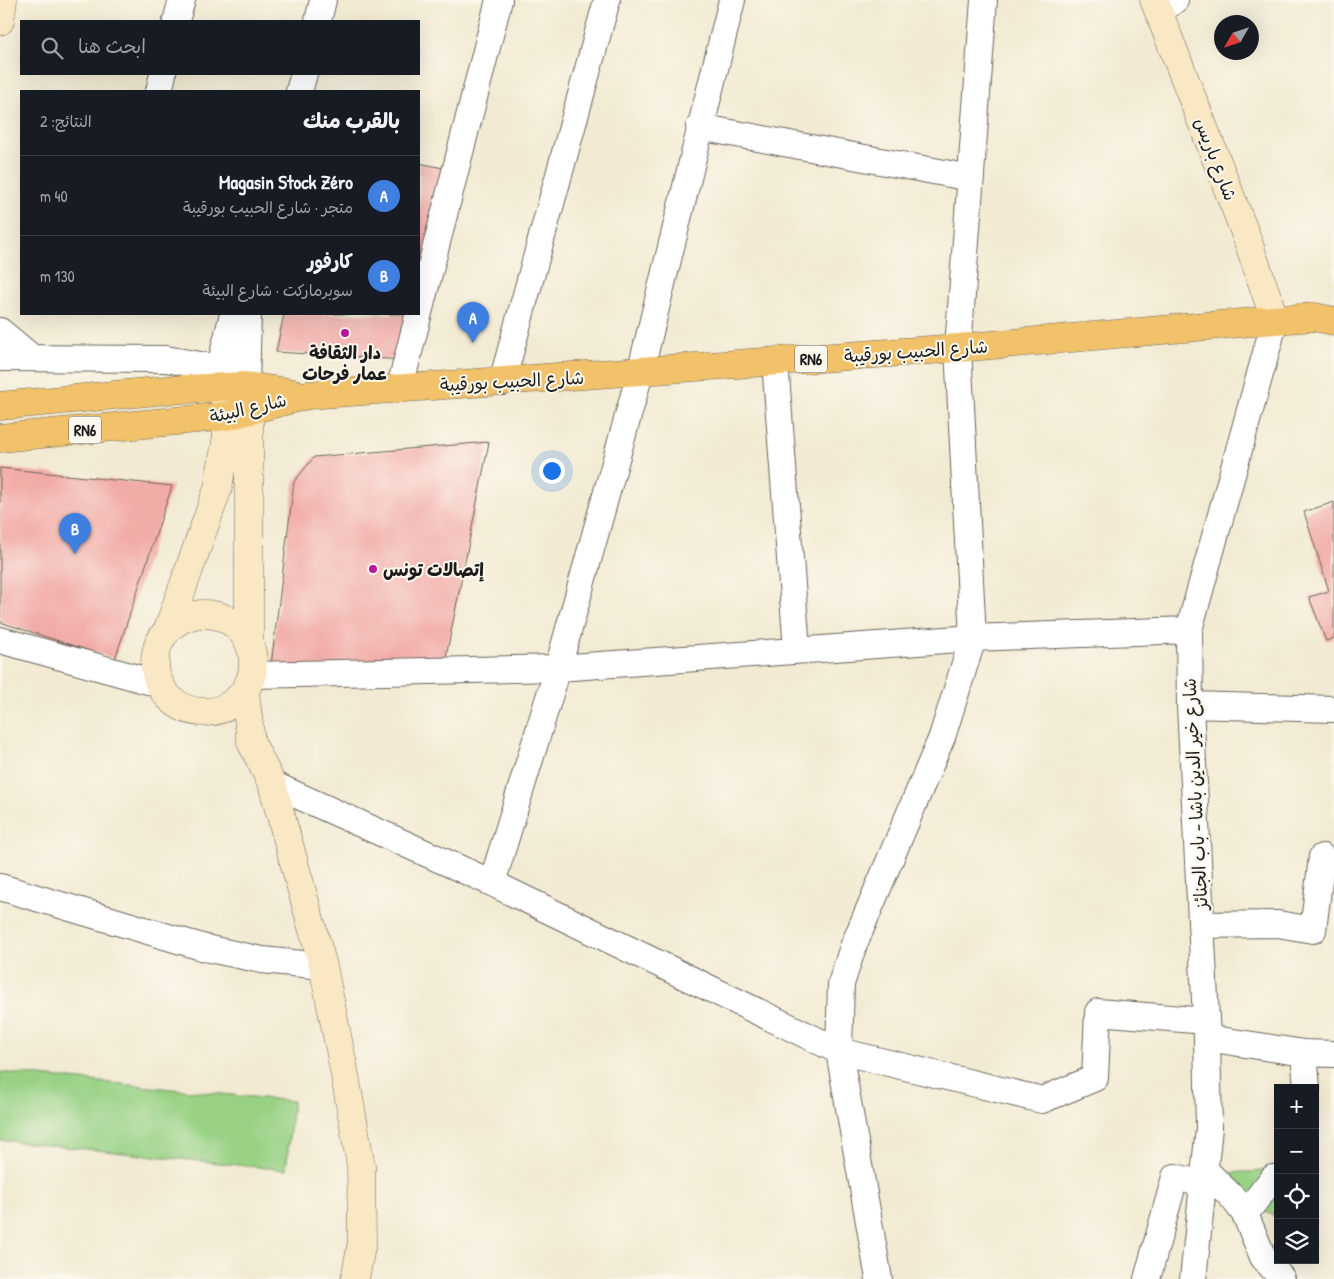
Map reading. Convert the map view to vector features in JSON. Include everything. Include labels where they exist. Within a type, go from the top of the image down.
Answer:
[{"type":"main road","name":"شارع الحبيب بورقيبة","points":[[308,395],[958,348],[1327,316]]},
{"type":"main road","name":"شارع البيئة","points":[[0,406],[168,390],[236,390],[308,395]]},
{"type":"main road","name":"شارع البيئة","points":[[0,438],[170,422],[236,390]]},
{"type":"street","points":[[0,21],[3,0]]},
{"type":"street","points":[[176,20],[182,0]]},
{"type":"street","points":[[318,20],[323,0]]},
{"type":"street","points":[[420,308],[498,0]]},
{"type":"street","points":[[502,382],[607,0]]},
{"type":"street","points":[[492,882],[558,668],[640,372],[699,127],[732,0]]},
{"type":"street","points":[[879,1279],[838,1051],[841,984],[847,964],[942,738],[973,638],[958,348],[984,0]]},
{"type":"street","name":"شارع باريس","points":[[1163,4],[1275,320]]},
{"type":"street","points":[[159,90],[163,75]]},
{"type":"street","points":[[299,90],[304,75]]},
{"type":"street","points":[[699,127],[971,178]]},
{"type":"street","points":[[234,315],[223,354],[236,390],[249,642]]},
{"type":"street","points":[[400,387],[418,315]]},
{"type":"street","name":"شارع خير الدين باشا - باب الجنائز","points":[[1193,1279],[1209,1128],[1207,1029],[1190,705],[1189,630],[1275,320]]},
{"type":"street","points":[[0,331],[31,357]]},
{"type":"street","points":[[0,358],[166,359],[236,390]]},
{"type":"street","points":[[775,362],[797,650]]},
{"type":"street","points":[[236,390],[218,488],[168,629],[157,646],[154,665],[159,684],[175,703],[198,713],[251,742]]},
{"type":"street","points":[[168,629],[183,618],[202,613],[221,616],[238,626],[249,642],[253,652],[249,683],[251,742],[272,784],[323,966],[361,1166],[362,1242],[355,1279]]},
{"type":"street","points":[[249,683],[558,668],[973,638],[1189,630]]},
{"type":"street","points":[[0,640],[159,684]]},
{"type":"street","points":[[198,713],[225,709],[236,702],[249,683]]},
{"type":"street","points":[[1190,705],[1334,710]]},
{"type":"street","points":[[272,784],[492,882],[838,1051],[1042,1100],[1095,1078],[1098,1012],[1207,1029],[1304,1053],[1334,1054]]},
{"type":"street","points":[[1201,925],[1278,924],[1323,932],[1322,857]]},
{"type":"street","points":[[0,887],[204,948],[262,960],[323,966]]},
{"type":"street","points":[[1304,1053],[1307,1084]]},
{"type":"street","points":[[1147,1279],[1175,1177],[1204,1176],[1232,1197],[1245,1214],[1263,1257],[1282,1279]]},
{"type":"street","points":[[1245,1214],[1274,1178]]},
{"type":"green space","points":[[0,1072],[293,1101],[286,1170],[0,1140]]},
{"type":"green space","points":[[1274,1170],[1274,1215],[1244,1204],[1227,1173]]},
{"type":"building","points":[[420,163],[448,169],[420,288]]},
{"type":"building","name":"دار الثقافة عمار فرحات","points":[[284,315],[414,315],[404,360],[276,352]]},
{"type":"building","name":"إتصالات تونس","points":[[489,442],[446,657],[270,673],[294,482],[314,457]]},
{"type":"building","points":[[0,468],[172,486],[115,659],[0,622]]},
{"type":"building","points":[[1334,502],[1334,638],[1326,641],[1309,597],[1329,591],[1304,512]]},
{"type":"place","name":"دار الثقافة عمار فرحات","points":[[345,333]]},
{"type":"place","name":"Magasin Stock Zéro","points":[[473,343]]},
{"type":"place","name":"كارفور","points":[[75,554]]},
{"type":"place","name":"إتصالات تونس","points":[[373,569]]}]
